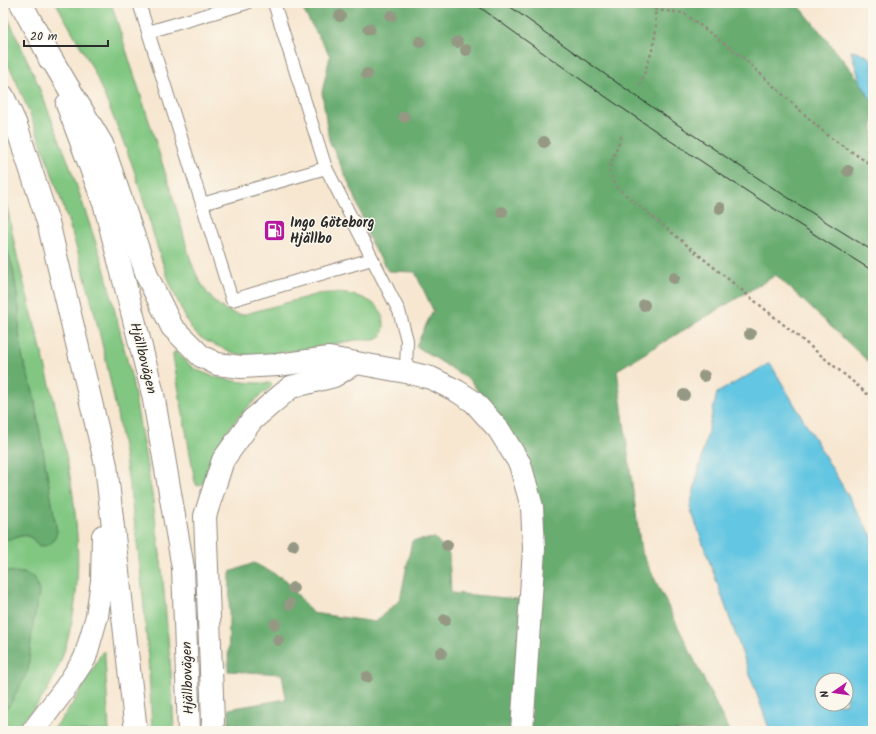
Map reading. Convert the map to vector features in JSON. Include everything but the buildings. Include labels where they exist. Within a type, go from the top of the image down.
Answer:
[{"type":"main road","name":"Hjällbovägen","points":[[21,3],[45,48],[105,206],[154,394],[183,568],[189,731]]},
{"type":"main road","points":[[45,48],[102,144],[148,278],[172,327],[201,356],[217,364],[241,367],[278,365],[329,358],[431,378],[457,391],[474,402],[499,430],[520,464],[532,507],[534,549],[522,731]]},
{"type":"main road","points":[[3,96],[16,125],[48,222],[106,465],[136,731]]},
{"type":"main road","points":[[212,731],[213,721],[205,516],[223,460],[252,420],[291,387],[334,376],[355,362]]},
{"type":"main road","points":[[33,731],[64,690],[85,658],[97,616],[102,581],[106,465]]},
{"type":"lane","points":[[139,3],[232,300],[372,260]]},
{"type":"lane","points":[[148,32],[248,3]]},
{"type":"lane","points":[[274,3],[326,168],[399,311],[407,340],[406,372]]},
{"type":"lane","points":[[202,204],[326,168]]},
{"type":"path","points":[[640,85],[652,49],[656,28],[655,10],[652,3]]},
{"type":"path","points":[[655,10],[684,13],[742,57],[828,136],[873,166]]},
{"type":"path","points":[[621,136],[609,170],[615,186],[873,399]]},
{"type":"green space","points":[[56,3],[111,3],[177,211],[192,264],[201,283],[213,300],[223,308],[235,314],[242,315],[318,294],[348,294],[369,301],[377,306],[382,314],[384,324],[383,333],[380,338],[372,340],[356,340],[289,351],[248,355],[228,351],[203,339],[194,332],[190,327],[168,278],[156,244],[132,164],[97,78]]},
{"type":"green space","points":[[294,3],[797,3],[860,81],[873,103],[873,366],[776,275],[617,370],[641,551],[729,731],[229,731],[229,709],[286,699],[282,674],[228,671],[230,572],[254,563],[286,580],[312,613],[375,622],[400,600],[412,541],[435,538],[449,554],[451,593],[528,600],[532,515],[497,418],[470,380],[416,346],[433,310],[415,272],[388,271],[371,243],[354,194],[329,140],[322,92],[330,56],[303,10]]},
{"type":"green space","points":[[3,7],[35,77],[70,166],[104,267],[132,380],[153,500],[162,569],[171,672],[174,731],[152,731],[145,616],[139,559],[123,445],[112,388],[85,277],[67,216],[31,117],[12,72],[5,60],[2,47]]},
{"type":"green space","points":[[3,188],[17,256],[60,424],[75,511],[78,554],[76,597],[68,639],[53,679],[45,693],[35,707],[12,731],[3,731],[3,712],[11,703],[33,624],[39,592],[24,573],[3,571],[3,537],[10,540],[26,536],[32,539],[39,546],[57,532],[33,392],[23,360],[19,333],[19,308],[13,269],[3,236]]},
{"type":"green space","points":[[3,236],[13,269],[19,308],[19,333],[23,360],[33,392],[57,532],[51,543],[43,546],[39,546],[29,536],[19,536],[10,540],[3,537]]},
{"type":"green space","points":[[177,352],[198,371],[229,380],[251,383],[270,383],[272,385],[244,411],[229,429],[216,450],[202,484],[197,486],[195,482],[173,357],[173,353]]},
{"type":"green space","points":[[3,571],[24,573],[35,578],[39,592],[33,624],[28,671],[11,703],[3,712]]},
{"type":"green space","points":[[102,652],[105,652],[109,731],[52,731],[79,693]]},
{"type":"water","points":[[851,51],[864,54],[873,61],[873,103],[860,81]]},
{"type":"water","points":[[770,363],[873,538],[873,731],[770,731],[690,507],[717,393]]},
{"type":"tram line","points":[[474,3],[671,141],[771,207],[873,271]]},
{"type":"tram line","points":[[505,3],[595,68],[687,131],[779,192],[873,251]]},
{"type":"place","name":"Ingo Göteborg Hjällbo","points":[[274,230]]}]
